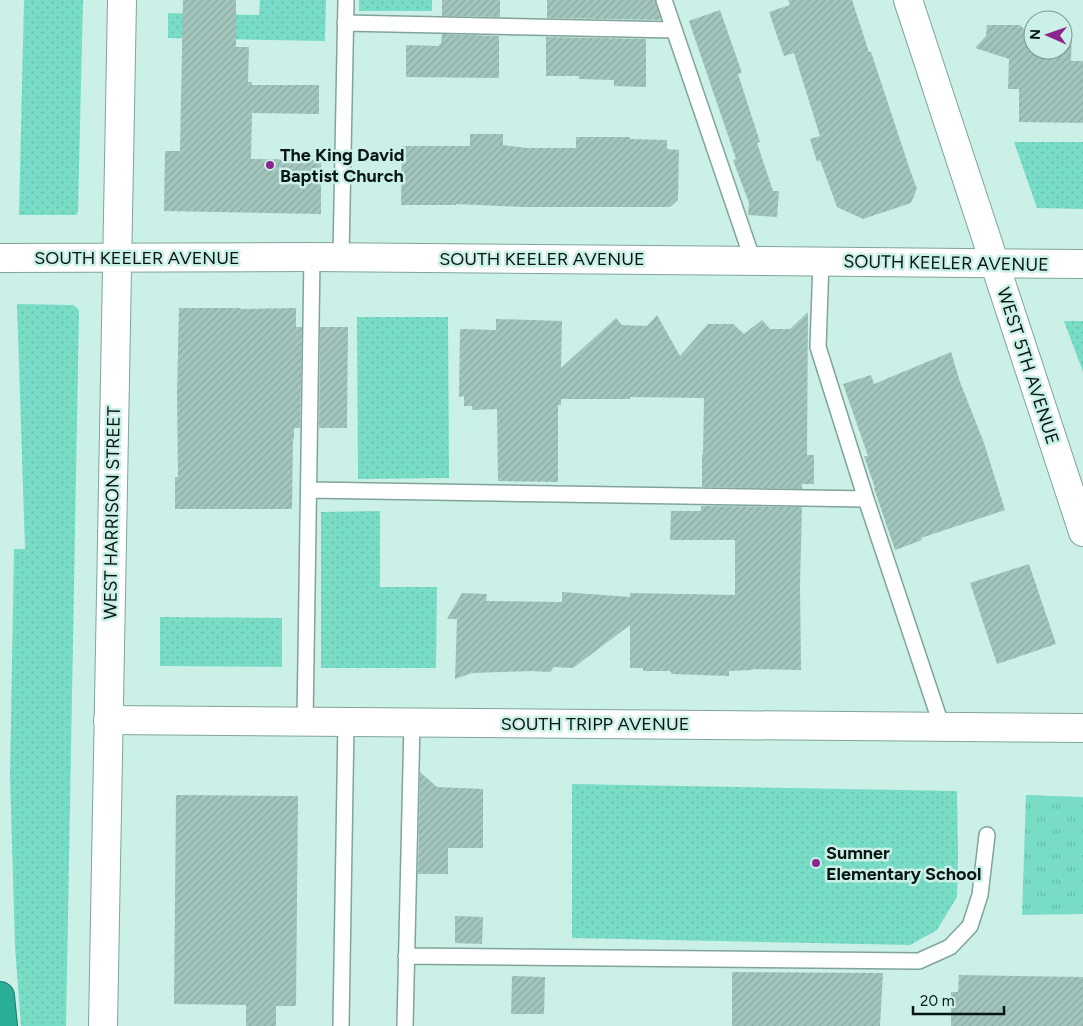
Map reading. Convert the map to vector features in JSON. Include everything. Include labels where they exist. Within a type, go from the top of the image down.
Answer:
[{"type":"highway","points":[[0,996],[3,1026]]},
{"type":"street","name":"WEST HARRISON STREET","points":[[103,1026],[122,0]]},
{"type":"street","name":"WEST 5TH AVENUE","points":[[908,0],[1083,532]]},
{"type":"street","name":"SOUTH KEELER AVENUE","points":[[10,258],[312,257],[1083,264]]},
{"type":"street","name":"SOUTH TRIPP AVENUE","points":[[108,720],[1083,728]]},
{"type":"lane","points":[[341,258],[346,0]]},
{"type":"lane","points":[[664,0],[753,261]]},
{"type":"lane","points":[[345,23],[674,30]]},
{"type":"lane","points":[[305,722],[312,257]]},
{"type":"lane","points":[[821,261],[818,347],[866,499],[942,727]]},
{"type":"lane","points":[[309,490],[866,499]]},
{"type":"lane","points":[[341,1026],[346,722]]},
{"type":"lane","points":[[405,1026],[412,723]]},
{"type":"lane","points":[[406,956],[920,962],[950,947],[970,926],[980,895],[987,835]]},
{"type":"green space","points":[[24,0],[83,0],[78,212],[76,215],[19,215]]},
{"type":"green space","points":[[260,0],[326,0],[325,41],[168,38],[168,13],[259,15]]},
{"type":"green space","points":[[359,0],[432,0],[432,11],[359,11]]},
{"type":"green space","points":[[1014,142],[1083,142],[1083,209],[1037,208]]},
{"type":"green space","points":[[17,304],[73,305],[79,310],[66,1026],[21,1026],[15,947],[10,776],[14,549],[25,549]]},
{"type":"green space","points":[[357,317],[448,317],[449,478],[358,479]]},
{"type":"green space","points":[[1064,321],[1083,321],[1083,372]]},
{"type":"green space","points":[[380,511],[380,587],[437,587],[436,668],[321,668],[321,512]]},
{"type":"green space","points":[[160,617],[282,618],[282,667],[160,666]]},
{"type":"green space","points":[[572,784],[957,791],[957,897],[937,930],[910,945],[572,938]]},
{"type":"green space","points":[[1026,795],[1083,797],[1083,914],[1022,915]]},
{"type":"building","points":[[183,0],[236,0],[236,47],[249,47],[248,82],[252,82],[252,85],[319,85],[319,114],[252,113],[251,159],[321,160],[321,214],[164,211],[165,151],[180,151]]},
{"type":"building","points":[[442,0],[500,0],[500,17],[442,16]]},
{"type":"building","points":[[547,0],[655,0],[661,20],[547,18]]},
{"type":"building","points":[[788,0],[852,0],[917,189],[911,203],[863,219],[837,207],[820,160],[817,162],[810,139],[820,136],[794,53],[784,56],[769,12],[790,5]]},
{"type":"building","points":[[720,10],[742,73],[738,74],[760,142],[757,143],[773,191],[779,191],[777,217],[748,215],[749,203],[733,160],[736,159],[689,21]]},
{"type":"building","points":[[987,25],[1020,25],[1023,28],[1023,60],[1083,61],[1083,123],[1019,122],[1019,89],[1008,89],[1009,59],[975,48],[986,36]]},
{"type":"building","points":[[442,34],[499,36],[499,78],[406,77],[406,45],[439,46]]},
{"type":"building","points":[[546,37],[646,39],[646,87],[614,86],[614,80],[579,79],[579,76],[546,76]]},
{"type":"building","points":[[470,134],[503,134],[503,145],[527,148],[576,148],[576,137],[630,137],[630,139],[667,140],[667,149],[679,150],[678,200],[670,207],[401,205],[402,146],[470,146]]},
{"type":"building","points":[[179,308],[296,308],[296,327],[302,327],[300,428],[294,428],[292,509],[175,509],[175,477],[178,477]]},
{"type":"building","points":[[808,312],[807,455],[814,455],[814,484],[802,484],[802,489],[702,487],[704,398],[630,397],[630,399],[561,399],[561,405],[558,405],[558,482],[498,481],[497,409],[472,410],[472,406],[464,406],[464,396],[459,397],[460,329],[496,330],[496,319],[562,321],[561,368],[616,318],[622,325],[647,326],[657,315],[680,356],[708,324],[733,324],[744,334],[762,320],[770,329],[790,329]]},
{"type":"building","points":[[320,327],[348,327],[347,428],[319,428]]},
{"type":"building","points":[[951,352],[960,382],[984,443],[1005,510],[921,538],[922,540],[895,550],[864,456],[868,456],[843,384],[871,375],[874,384]]},
{"type":"building","points":[[701,506],[802,507],[800,586],[801,670],[753,669],[729,671],[729,676],[672,674],[670,671],[643,671],[643,668],[630,668],[630,625],[573,668],[554,667],[550,672],[472,673],[455,679],[457,619],[447,619],[462,593],[487,594],[486,601],[562,602],[562,592],[630,597],[630,593],[735,595],[735,540],[670,540],[671,511],[701,511]]},
{"type":"building","points":[[1029,564],[1056,644],[997,664],[970,583]]},
{"type":"building","points":[[420,772],[437,787],[483,789],[483,848],[448,848],[448,874],[418,874]]},
{"type":"building","points":[[176,795],[298,796],[296,1006],[276,1006],[276,1026],[246,1026],[246,1005],[174,1004]]},
{"type":"building","points":[[455,916],[483,917],[482,944],[455,943]]},
{"type":"building","points":[[732,972],[883,973],[880,1026],[732,1026]]},
{"type":"building","points":[[959,975],[1083,977],[1083,1026],[951,1026],[951,992],[958,992]]},
{"type":"building","points":[[512,976],[545,977],[544,1014],[511,1014]]},
{"type":"place","name":"The King David Baptist Church","points":[[270,165]]},
{"type":"place","name":"Sumner Elementary School","points":[[816,863]]}]
